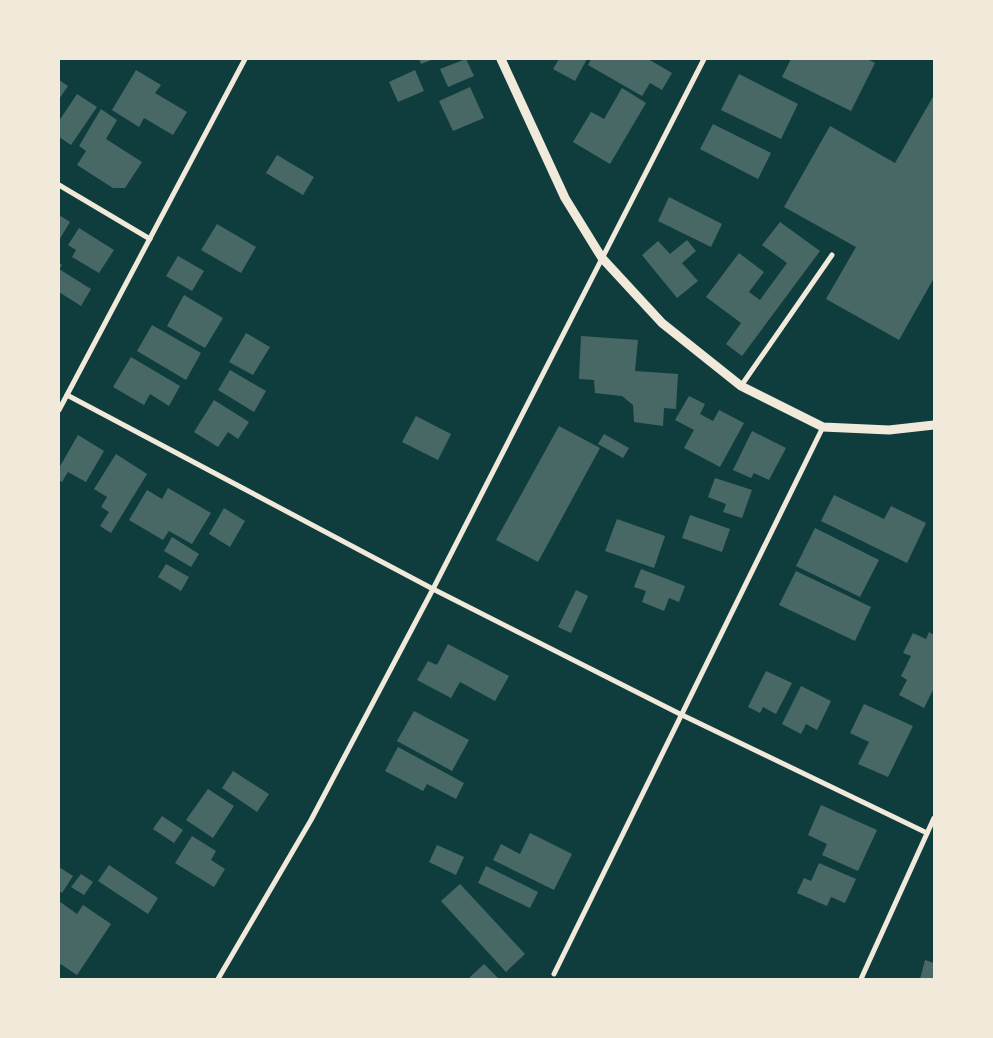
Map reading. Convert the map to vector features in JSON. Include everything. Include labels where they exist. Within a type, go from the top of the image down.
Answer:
[{"type":"street","points":[[59,410],[245,59]]},
{"type":"street","points":[[501,59],[565,198],[602,258],[662,323],[741,386],[823,427],[889,430],[934,426]]},
{"type":"street","points":[[218,979],[311,820],[433,589],[704,59]]},
{"type":"street","points":[[59,185],[150,238]]},
{"type":"street","points":[[741,386],[832,255]]},
{"type":"street","points":[[67,394],[433,589],[680,714],[927,833]]},
{"type":"street","points":[[554,974],[680,714],[823,427]]},
{"type":"street","points":[[862,979],[934,818]]},
{"type":"building","points":[[419,59],[434,59],[421,64]]},
{"type":"building","points":[[466,59],[474,76],[448,87],[440,69]]},
{"type":"building","points":[[559,59],[587,59],[575,81],[553,69]]},
{"type":"building","points":[[591,59],[648,59],[672,73],[662,90],[650,83],[642,96],[588,65]]},
{"type":"building","points":[[791,59],[867,59],[875,63],[851,111],[782,77]]},
{"type":"building","points":[[136,70],[161,85],[155,93],[187,112],[173,135],[144,118],[139,127],[112,110]]},
{"type":"building","points":[[415,70],[424,91],[398,102],[389,82]]},
{"type":"building","points":[[739,74],[798,104],[781,139],[721,110]]},
{"type":"building","points":[[59,80],[68,86],[59,99]]},
{"type":"building","points":[[470,87],[484,118],[453,131],[439,101]]},
{"type":"building","points":[[622,88],[646,103],[610,164],[573,142],[591,112],[604,119]]},
{"type":"building","points":[[77,94],[97,107],[71,145],[59,137],[59,121]]},
{"type":"building","points":[[934,95],[934,278],[899,340],[826,299],[856,247],[784,207],[830,126],[895,163]]},
{"type":"building","points":[[101,109],[117,120],[106,139],[142,162],[125,188],[113,188],[77,165],[86,151],[79,146]]},
{"type":"building","points":[[713,124],[771,153],[758,179],[700,149]]},
{"type":"building","points":[[277,155],[314,177],[303,195],[266,173]]},
{"type":"building","points":[[669,197],[722,224],[711,247],[658,221]]},
{"type":"building","points":[[59,215],[70,222],[59,240]]},
{"type":"building","points":[[780,222],[820,251],[742,356],[726,344],[741,323],[706,297],[739,253],[764,272],[749,292],[760,300],[787,263],[762,245]]},
{"type":"building","points":[[217,224],[256,247],[241,273],[201,250]]},
{"type":"building","points":[[79,228],[114,250],[99,273],[72,257],[76,250],[68,245]]},
{"type":"building","points":[[687,240],[696,251],[682,263],[698,281],[677,298],[642,255],[658,241],[670,254]]},
{"type":"building","points":[[178,256],[204,271],[192,291],[166,276]]},
{"type":"building","points":[[59,269],[91,289],[81,306],[59,292]]},
{"type":"building","points":[[184,295],[223,318],[205,348],[167,326]]},
{"type":"building","points":[[152,325],[201,353],[186,380],[137,351]]},
{"type":"building","points":[[246,333],[270,347],[253,375],[229,362]]},
{"type":"building","points":[[581,336],[638,340],[635,371],[678,374],[676,409],[664,408],[663,426],[634,422],[633,405],[622,396],[595,393],[594,380],[579,379]]},
{"type":"building","points":[[131,357],[180,386],[169,406],[150,394],[144,405],[113,387]]},
{"type":"building","points":[[230,370],[266,391],[254,412],[218,390]]},
{"type":"building","points":[[689,396],[705,404],[700,414],[713,421],[719,410],[744,423],[720,467],[684,448],[694,430],[675,420]]},
{"type":"building","points":[[214,400],[249,422],[238,439],[228,432],[218,447],[194,432]]},
{"type":"building","points":[[416,416],[451,434],[438,460],[402,442]]},
{"type":"building","points":[[559,426],[600,448],[538,562],[496,540]]},
{"type":"building","points":[[752,431],[786,448],[769,480],[754,473],[751,478],[733,470]]},
{"type":"building","points":[[604,434],[629,448],[623,458],[598,444]]},
{"type":"building","points":[[78,435],[104,451],[86,482],[68,472],[62,482],[59,480],[59,468]]},
{"type":"building","points":[[116,454],[147,474],[111,533],[100,526],[109,512],[101,507],[107,497],[94,489]]},
{"type":"building","points":[[715,478],[752,490],[742,518],[723,512],[726,504],[708,497]]},
{"type":"building","points":[[168,488],[211,513],[192,544],[169,531],[163,540],[129,520],[147,490],[162,499]]},
{"type":"building","points":[[834,495],[884,519],[891,506],[926,523],[907,563],[821,521]]},
{"type":"building","points":[[224,508],[245,521],[230,547],[209,534]]},
{"type":"building","points":[[690,515],[730,529],[722,552],[682,538]]},
{"type":"building","points":[[617,519],[665,536],[654,568],[605,551]]},
{"type":"building","points":[[815,528],[879,560],[860,597],[796,566]]},
{"type":"building","points":[[172,537],[199,554],[191,567],[164,551]]},
{"type":"building","points":[[166,564],[189,577],[181,591],[158,577]]},
{"type":"building","points":[[641,569],[685,586],[679,602],[669,598],[664,611],[642,602],[646,591],[634,587]]},
{"type":"building","points":[[796,571],[871,607],[855,641],[779,605]]},
{"type":"building","points":[[576,590],[588,596],[571,633],[558,627]]},
{"type":"building","points":[[929,632],[934,635],[934,688],[924,708],[899,695],[907,680],[901,676],[911,656],[903,653],[913,633],[926,639]]},
{"type":"building","points":[[448,644],[509,676],[495,701],[460,682],[451,698],[417,680],[428,661],[437,665]]},
{"type":"building","points":[[766,671],[792,683],[776,714],[763,707],[760,713],[748,707]]},
{"type":"building","points":[[801,686],[831,701],[817,730],[806,724],[801,734],[782,724]]},
{"type":"building","points":[[864,704],[913,726],[888,777],[858,764],[869,742],[850,733]]},
{"type":"building","points":[[414,711],[469,740],[452,771],[397,741]]},
{"type":"building","points":[[398,747],[464,783],[456,799],[427,784],[423,791],[385,771]]},
{"type":"building","points":[[233,771],[269,794],[257,812],[222,788]]},
{"type":"building","points":[[208,789],[234,806],[213,838],[186,820]]},
{"type":"building","points":[[821,805],[877,830],[858,871],[822,855],[827,844],[808,835]]},
{"type":"building","points":[[162,816],[183,830],[174,843],[153,829]]},
{"type":"building","points":[[530,833],[572,854],[554,890],[493,860],[501,844],[520,854]]},
{"type":"building","points":[[192,836],[216,851],[211,860],[225,869],[214,887],[175,863]]},
{"type":"building","points":[[437,845],[464,857],[456,875],[429,862]]},
{"type":"building","points":[[819,863],[856,879],[845,903],[831,897],[827,906],[797,893],[804,878],[811,881]]},
{"type":"building","points":[[109,865],[158,898],[148,914],[98,881]]},
{"type":"building","points":[[486,866],[538,892],[530,908],[478,883]]},
{"type":"building","points":[[59,867],[73,876],[62,893],[59,891]]},
{"type":"building","points":[[81,874],[93,882],[84,895],[71,887]]},
{"type":"building","points":[[460,884],[525,954],[506,972],[441,901]]},
{"type":"building","points":[[59,901],[77,914],[83,905],[111,924],[77,975],[59,963]]},
{"type":"building","points":[[925,960],[934,963],[934,979],[920,979]]},
{"type":"building","points":[[484,964],[499,979],[468,979]]}]
